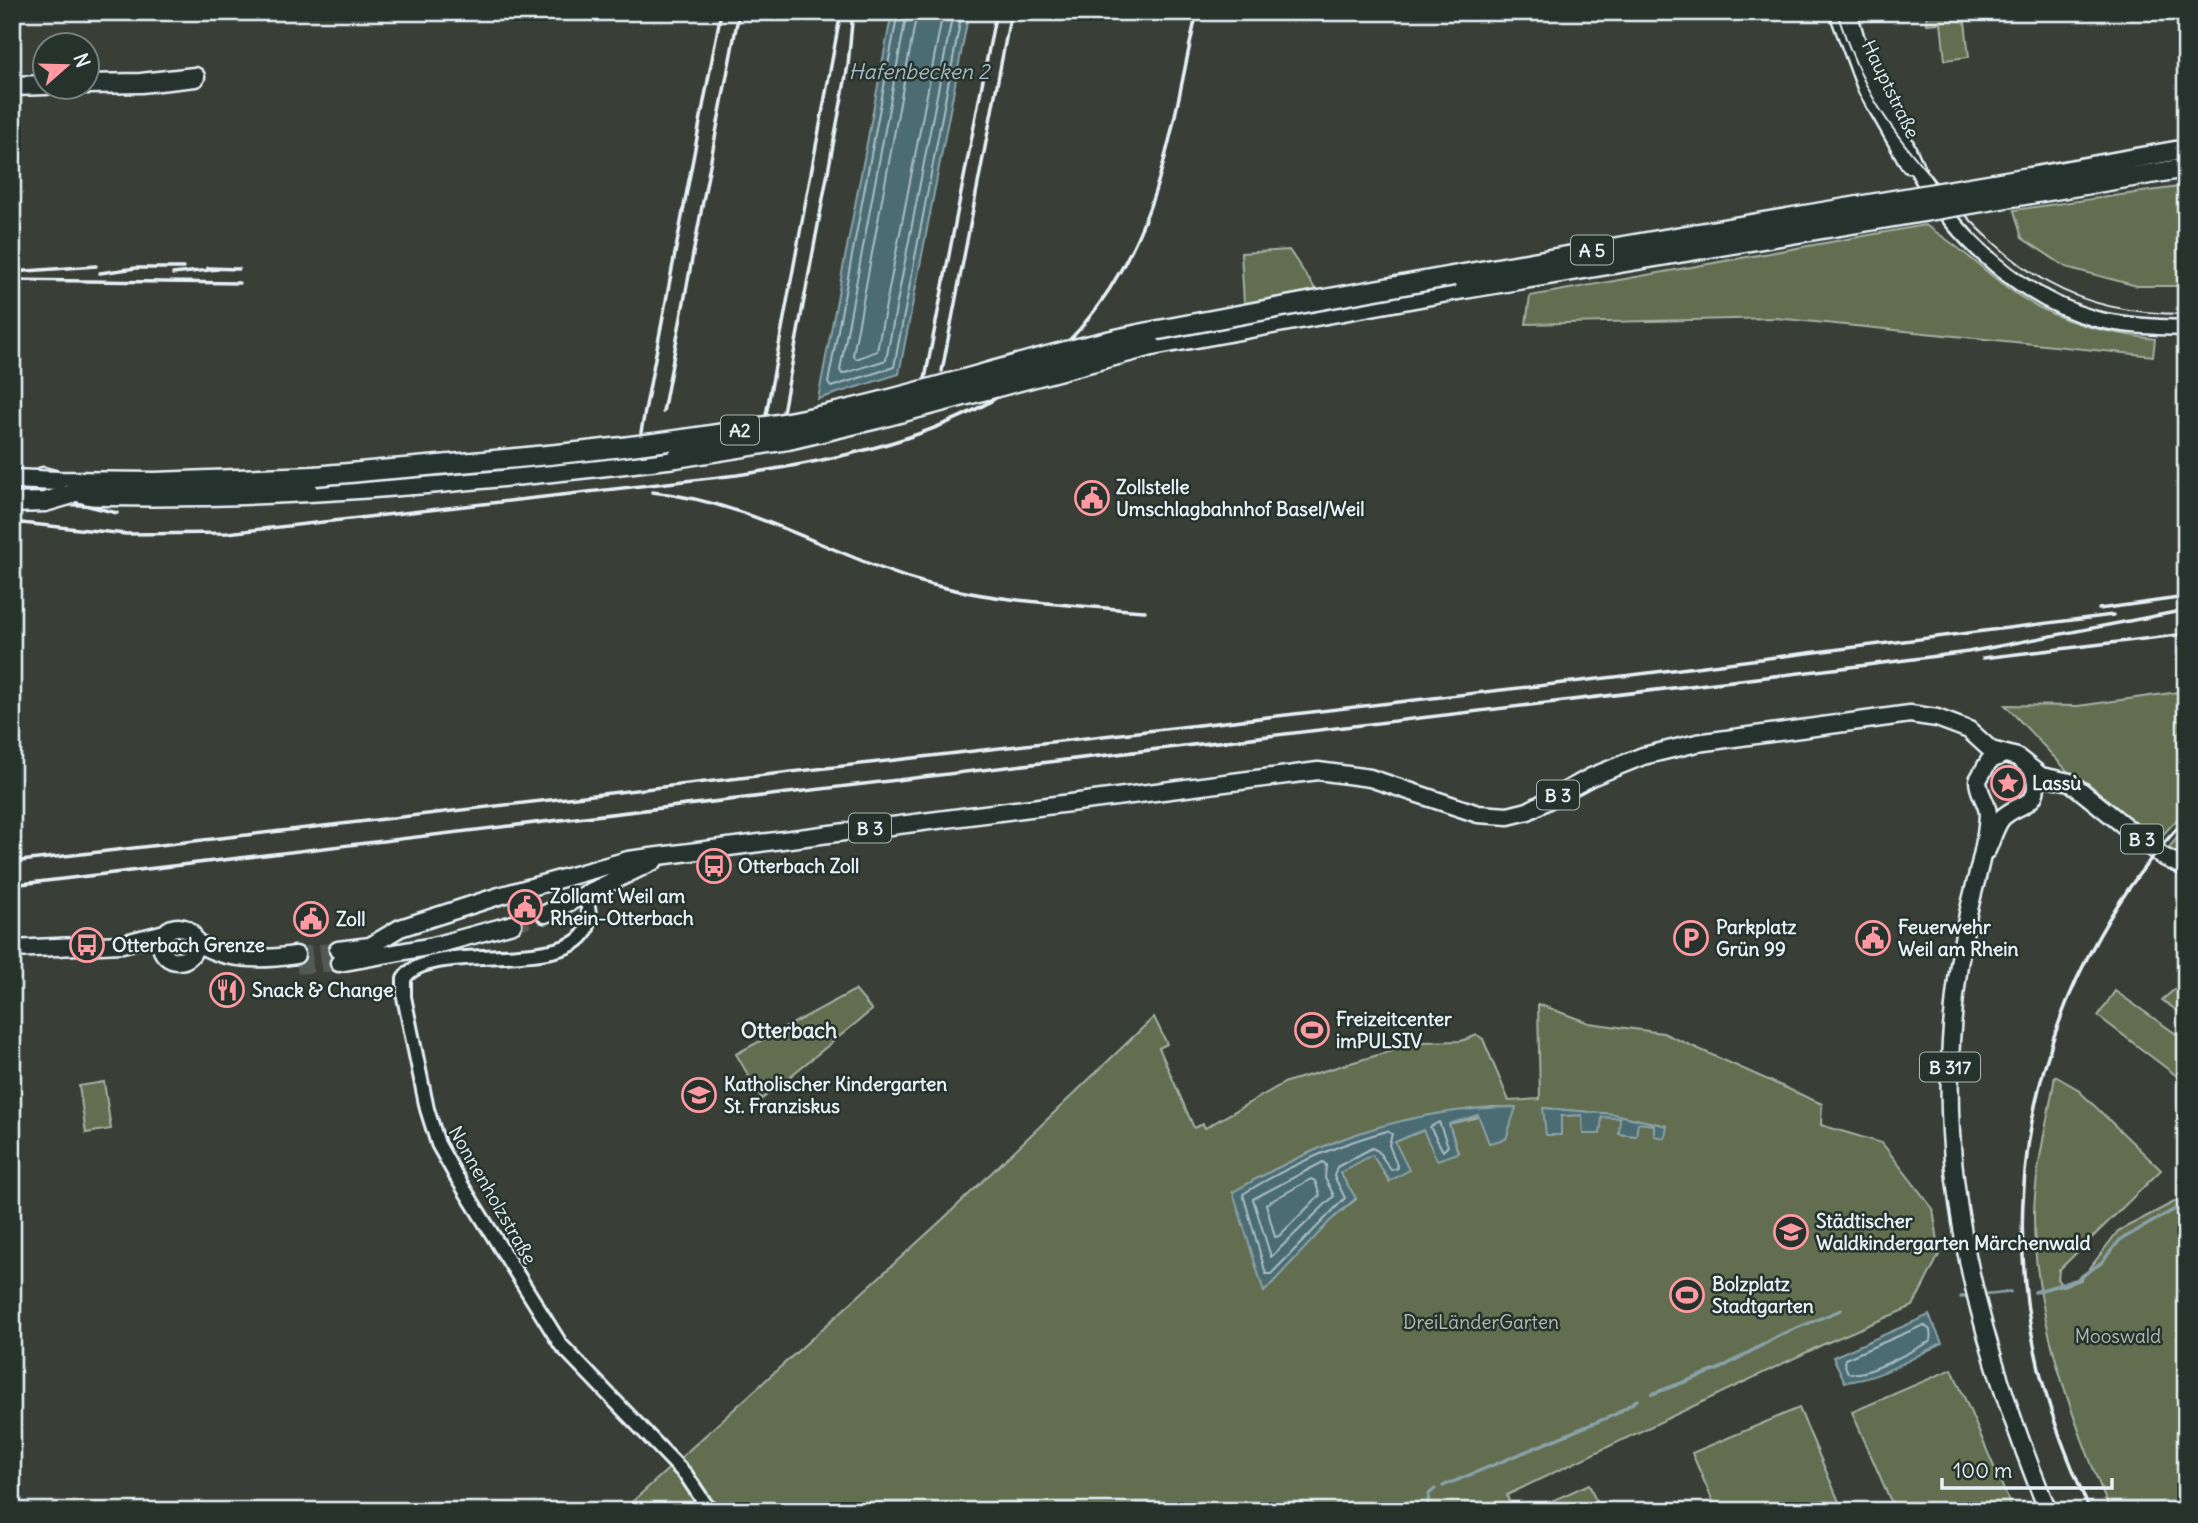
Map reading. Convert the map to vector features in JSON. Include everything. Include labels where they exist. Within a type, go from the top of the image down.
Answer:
[{"type":"highway","points":[[102,84],[195,77]]},
{"type":"highway","points":[[12,86],[32,85]]},
{"type":"highway","name":"A 5","points":[[2030,186],[2186,149]]},
{"type":"highway","name":"A 5","points":[[1154,339],[1566,255],[2030,186],[2186,168]]},
{"type":"highway","name":"A2","points":[[12,479],[141,497],[288,493],[510,478],[676,458],[788,440],[877,419],[1154,339]]},
{"type":"highway","points":[[12,471],[63,488]]},
{"type":"highway","points":[[12,503],[45,502],[63,488]]},
{"type":"highway","name":"A2","points":[[12,492],[63,488]]},
{"type":"main road","name":"Hauptstraße","points":[[1837,12],[1858,72],[1881,120],[1912,171],[1921,177]]},
{"type":"main road","name":"Hauptstraße","points":[[1850,12],[1864,55],[1921,177],[1972,242],[2032,291],[2095,318],[2132,325],[2186,328]]},
{"type":"main road","name":"B 3","points":[[371,951],[398,929],[499,896],[620,862],[1318,771],[1370,778],[1478,814],[1508,816],[1528,811],[1591,777],[1643,756],[1697,743],[1910,714],[1937,718],[1975,734],[2002,755],[2017,757],[2033,771],[2070,782],[2162,856],[2186,868]]},
{"type":"main road","points":[[1955,726],[1974,748],[1983,767],[1978,785],[1986,805],[2010,813],[2026,806],[2034,795],[2050,789],[2081,790]]},
{"type":"main road","points":[[1983,767],[2002,755]]},
{"type":"main road","points":[[2033,771],[2034,795]]},
{"type":"main road","name":"B 317","points":[[1986,805],[1982,858],[1955,988],[1950,1076],[1954,1173],[1970,1278],[1977,1304],[2007,1404],[2048,1511]]},
{"type":"main road","name":"B 317","points":[[1982,858],[2002,819],[2010,813]]},
{"type":"main road","name":"B 3","points":[[545,914],[666,856]]},
{"type":"main road","points":[[576,876],[585,897]]},
{"type":"main road","points":[[338,957],[371,951],[397,952],[433,946],[513,924]]},
{"type":"main road","points":[[12,949],[122,944],[181,928],[189,931],[192,948]]},
{"type":"main road","points":[[163,951],[162,944],[166,933]]},
{"type":"main road","points":[[122,944],[163,951],[176,961],[192,948]]},
{"type":"main road","points":[[192,948],[226,955],[296,960]]},
{"type":"street","name":"Nonnenholzstraße","points":[[585,897],[591,918],[586,934],[576,943],[558,950],[422,965],[409,971],[403,984],[407,1016],[438,1143],[510,1266],[561,1345],[686,1475],[710,1511]]},
{"type":"green space","points":[[1926,12],[1964,12],[1969,57],[1945,60],[1941,23],[1927,24]]},
{"type":"green space","points":[[2186,186],[2186,286],[2137,286],[2066,267],[2022,238],[2014,210]]},
{"type":"green space","points":[[1925,225],[2021,297],[2052,314],[2085,326],[2155,339],[2153,356],[1775,318],[1526,324],[1530,296]]},
{"type":"green space","points":[[1289,250],[1316,290],[1244,303],[1241,253]]},
{"type":"green space","points":[[2186,691],[2186,810],[2156,842],[2088,783],[2074,778],[2005,705],[2078,706]]},
{"type":"green space","points":[[2186,827],[2186,862],[2166,851]]},
{"type":"green space","points":[[2186,980],[2186,1017],[2162,1000]]},
{"type":"green space","points":[[855,990],[872,1010],[762,1099],[736,1054]]},
{"type":"green space","points":[[2115,991],[2186,1041],[2186,1083],[2098,1016]]},
{"type":"green space","name":"DreiLänderGarten","points":[[1538,1004],[1589,1023],[1663,1033],[1822,1104],[1821,1125],[1882,1143],[1933,1209],[1940,1253],[1913,1306],[1824,1344],[1507,1495],[1512,1511],[622,1511],[942,1220],[1154,1017],[1167,1044],[1159,1048],[1194,1128],[1203,1124],[1205,1128],[1286,1082],[1422,1042],[1461,1041],[1477,1035],[1483,1039],[1509,1101],[1540,1099]],"holes":[[[1493,1107],[1516,1108],[1449,1124],[1458,1152],[1424,1130],[1395,1142],[1389,1181],[1372,1154],[1340,1173],[1356,1199],[1330,1221],[1233,1192],[1297,1158],[1358,1134],[1421,1117]],[[1543,1108],[1613,1114],[1667,1126],[1637,1122],[1636,1136],[1620,1134],[1620,1118],[1601,1117],[1583,1134],[1582,1115],[1560,1116]]]},
{"type":"green space","name":"Mooswald","points":[[2055,1076],[2076,1088],[2161,1170],[2059,1270],[2058,1280],[2062,1286],[2081,1280],[2118,1231],[2186,1196],[2186,1502],[2181,1511],[2110,1511],[2057,1365],[2040,1290],[2034,1213],[2039,1162]]},
{"type":"green space","points":[[104,1082],[111,1129],[86,1133],[79,1086]]},
{"type":"green space","points":[[1952,1369],[2013,1511],[1895,1511],[1852,1412]]},
{"type":"green space","points":[[1799,1408],[1843,1511],[1717,1511],[1692,1453]]},
{"type":"green space","points":[[1589,1484],[1600,1511],[1530,1511]]},
{"type":"water","name":"Hafenbecken 2","points":[[892,12],[969,12],[899,374],[818,399]]},
{"type":"water","points":[[1516,1107],[1506,1139],[1489,1143],[1478,1115],[1449,1124],[1458,1153],[1437,1160],[1423,1130],[1395,1142],[1409,1170],[1390,1181],[1372,1155],[1340,1173],[1356,1198],[1330,1221],[1264,1292],[1233,1192],[1301,1156],[1369,1130],[1440,1113]]},
{"type":"water","points":[[1543,1108],[1613,1114],[1667,1126],[1665,1138],[1654,1136],[1654,1125],[1638,1123],[1636,1136],[1619,1134],[1620,1118],[1602,1117],[1600,1134],[1583,1134],[1582,1115],[1561,1116],[1561,1135],[1546,1135]]},
{"type":"water","points":[[1929,1315],[1942,1343],[1871,1377],[1845,1382],[1833,1357]]},
{"type":"waterway","points":[[2035,1292],[2076,1280],[2101,1263],[2120,1240],[2186,1203]]},
{"type":"waterway","points":[[1980,1295],[2010,1292]]},
{"type":"waterway","points":[[1961,1297],[1973,1296]]},
{"type":"waterway","points":[[1652,1394],[1719,1369],[1782,1334],[1841,1310]]},
{"type":"waterway","points":[[1443,1486],[1616,1414],[1637,1400]]},
{"type":"waterway","points":[[1427,1511],[1429,1494],[1435,1489]]},
{"type":"tunnel","points":[[513,924],[545,914]]},
{"type":"tunnel","points":[[296,955],[338,950]]},
{"type":"tunnel","points":[[297,966],[339,963]]},
{"type":"tram line","points":[[1837,12],[1856,64],[1878,107],[1941,188],[1994,243],[2020,265],[2077,296],[2109,306],[2145,312],[2186,314]]},
{"type":"railway","points":[[641,432],[721,12]]},
{"type":"railway","points":[[663,412],[739,12]]},
{"type":"railway","points":[[766,415],[841,12]]},
{"type":"railway","points":[[783,412],[848,65],[853,12]]},
{"type":"railway","points":[[925,379],[996,12]]},
{"type":"railway","points":[[942,371],[1011,12]]},
{"type":"railway","points":[[12,522],[126,534],[227,533],[737,475],[870,449],[931,429],[986,404],[1036,371],[1081,328],[1118,275],[1149,209],[1157,185],[1197,12]]},
{"type":"railway","points":[[12,272],[96,266]]},
{"type":"railway","points":[[100,273],[136,268],[183,268]]},
{"type":"railway","points":[[208,268],[239,269]]},
{"type":"railway","points":[[173,274],[218,269]]},
{"type":"railway","points":[[12,280],[239,283]]},
{"type":"railway","points":[[12,487],[117,513]]},
{"type":"railway","points":[[652,492],[719,505],[782,527],[908,578],[936,586],[1025,601],[1145,611]]},
{"type":"railway","points":[[2099,609],[2186,597]]},
{"type":"railway","points":[[12,885],[1867,665],[1968,652],[2186,610]]},
{"type":"railway","points":[[12,862],[1632,675],[2113,615]]},
{"type":"railway","points":[[1983,658],[2186,634]]},
{"type":"railway","points":[[2090,1511],[2051,1412],[2035,1350],[2024,1278],[2023,1207],[2030,1135],[2045,1066],[2068,998],[2100,934],[2139,874],[2186,819]]},
{"type":"place","name":"Zollstelle Umschlagbahnhof Basel/Weil","points":[[1092,498]]},
{"type":"place","name":"Lassù","points":[[2008,783]]},
{"type":"place","name":"Otterbach Zoll","points":[[714,866]]},
{"type":"place","name":"Zollamt Weil am Rhein-Otterbach","points":[[525,907]]},
{"type":"place","name":"Zoll","points":[[311,919]]},
{"type":"place","name":"Parkplatz Grün 99","points":[[1691,938]]},
{"type":"place","name":"Feuerwehr Weil am Rhein","points":[[1873,938]]},
{"type":"place","name":"Otterbach Grenze","points":[[87,945]]},
{"type":"place","name":"Snack & Change","points":[[227,990]]},
{"type":"place","name":"Freizeitcenter imPULSIV","points":[[1312,1030]]},
{"type":"place","name":"Katholischer Kindergarten St. Franziskus","points":[[699,1095]]},
{"type":"place","name":"Städtischer Waldkindergarten Märchenwald","points":[[1791,1232]]},
{"type":"place","name":"Bolzplatz Stadtgarten","points":[[1687,1295]]},
{"type":"district","name":"Otterbach","points":[[789,1030]]}]
